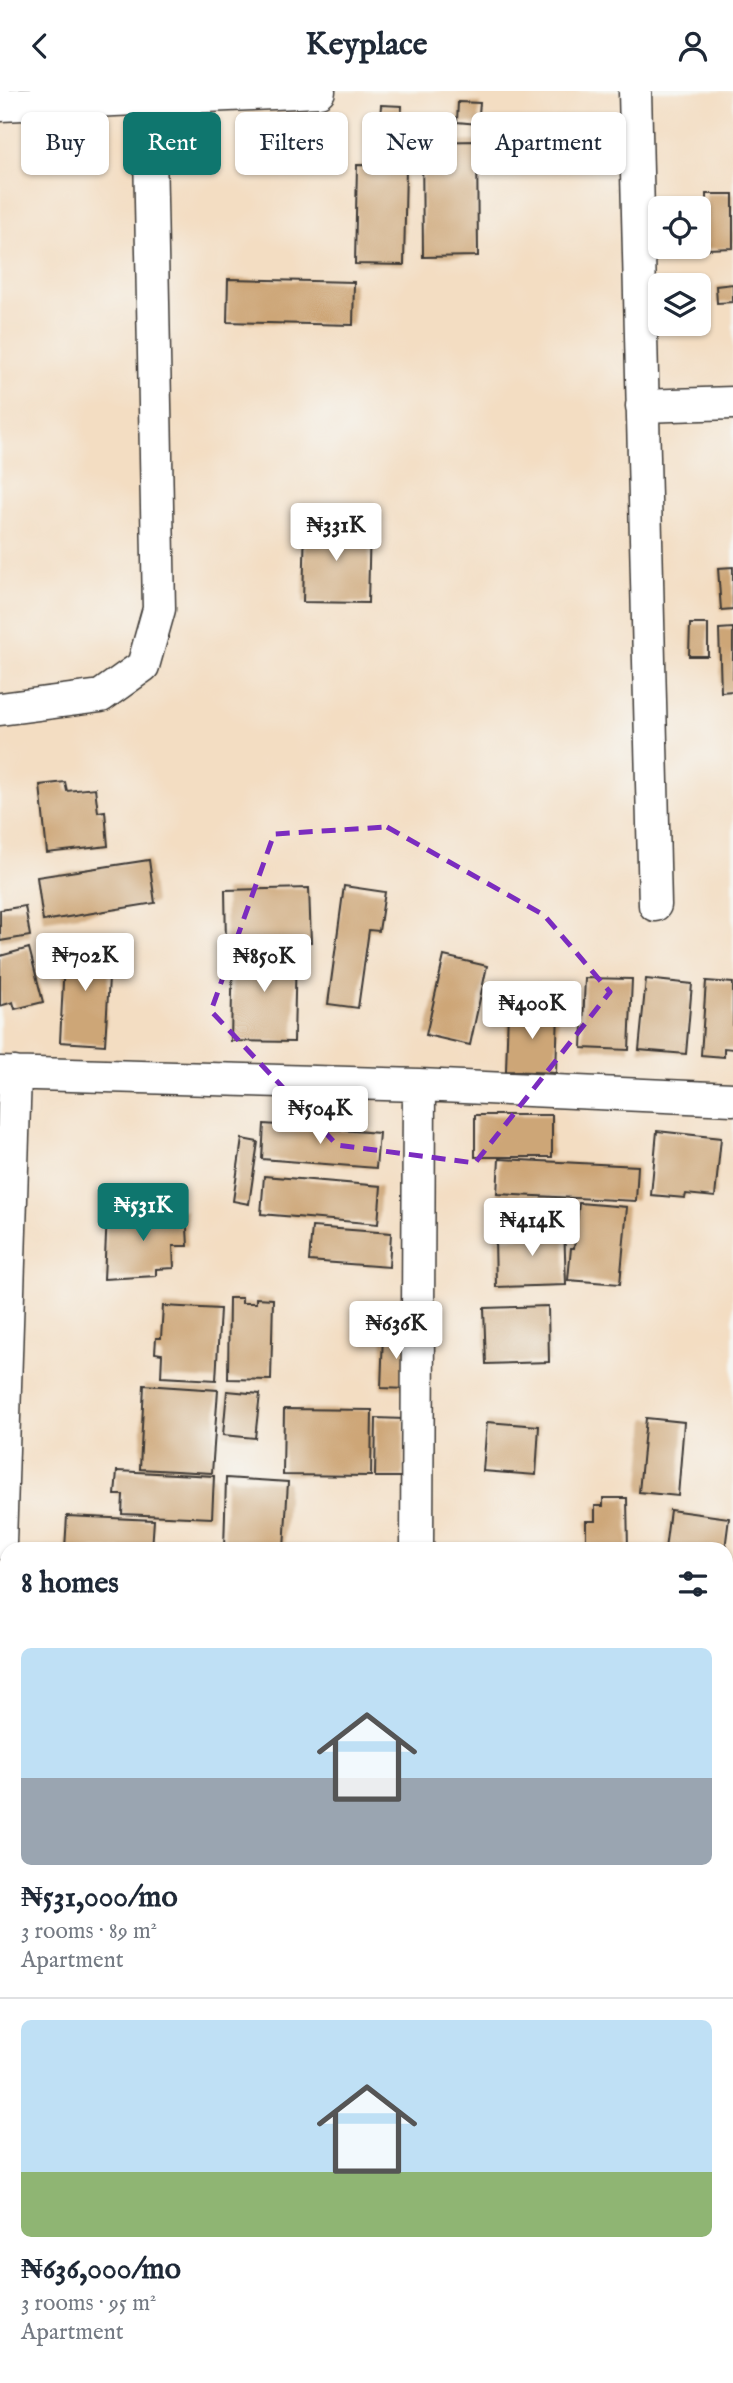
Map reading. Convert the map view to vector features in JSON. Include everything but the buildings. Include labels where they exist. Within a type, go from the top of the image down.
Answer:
[{"type":"street","points":[[0,105],[319,91]]},
{"type":"street","points":[[635,91],[655,905]]},
{"type":"street","points":[[0,709],[101,696],[143,666],[159,609],[149,98]]},
{"type":"street","points":[[642,406],[733,403]]},
{"type":"street","points":[[0,1542],[7,1073],[419,1085],[733,1099]]},
{"type":"street","points":[[417,1542],[419,1085]]},
{"type":"highlighted area","points":[[387,827],[544,915],[610,992],[475,1163],[337,1145],[211,1011],[274,834]]}]
